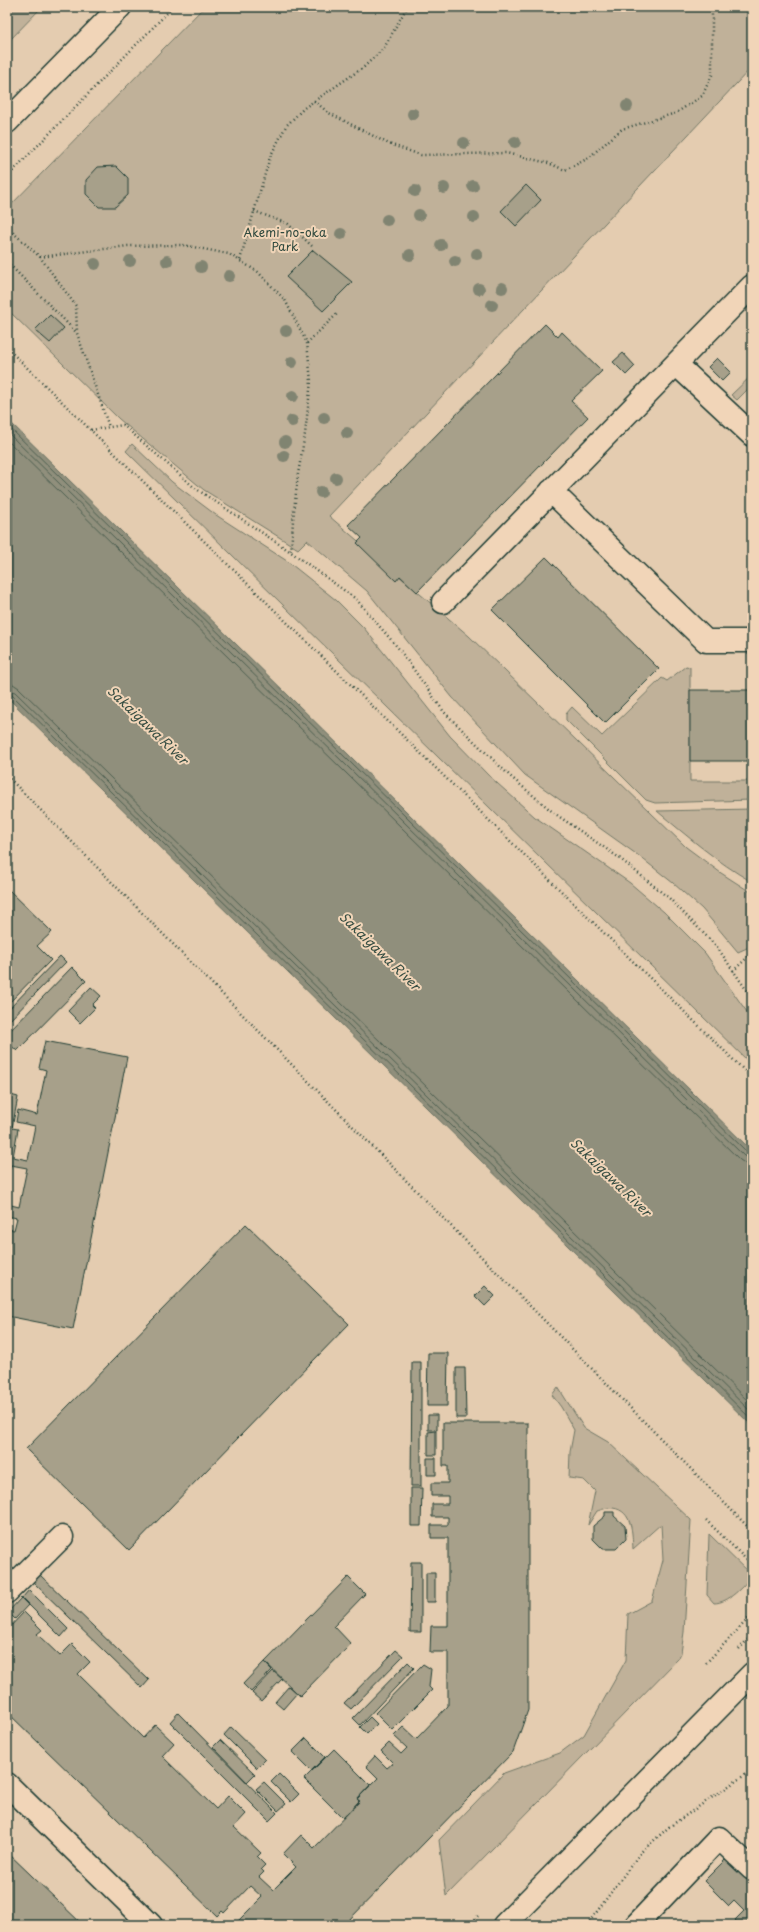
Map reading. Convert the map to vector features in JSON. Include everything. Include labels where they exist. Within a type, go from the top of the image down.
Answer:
[{"type":"street","points":[[7,122],[120,7]]},
{"type":"street","points":[[443,602],[752,286]]},
{"type":"street","points":[[676,364],[752,435]]},
{"type":"street","points":[[551,492],[706,641],[752,641]]},
{"type":"street","points":[[7,1592],[62,1537]]},
{"type":"street","points":[[504,1925],[752,1674]]},
{"type":"street","points":[[7,1784],[151,1925]]},
{"type":"street","points":[[636,1925],[719,1838],[752,1869]]},
{"type":"path","points":[[7,177],[173,7]]},
{"type":"path","points":[[240,260],[270,157],[286,126],[314,100],[364,67],[384,48],[407,7]]},
{"type":"path","points":[[314,100],[328,113],[389,144],[421,155],[506,153],[548,163],[565,170],[587,160],[622,129],[676,113],[702,96],[712,75],[712,7]]},
{"type":"path","points":[[254,211],[288,224],[312,246]]},
{"type":"path","points":[[7,227],[40,257],[76,306],[77,333],[108,427]]},
{"type":"path","points":[[40,257],[128,246],[183,245],[228,254],[258,272],[285,300],[307,343],[311,381],[305,434],[297,482],[291,552]]},
{"type":"path","points":[[7,262],[77,333]]},
{"type":"path","points":[[307,343],[337,314]]},
{"type":"path","points":[[7,348],[752,1078]]},
{"type":"path","points":[[91,430],[123,425],[195,488],[291,552],[356,598],[399,649],[444,712],[511,777],[554,813],[618,857],[670,899],[717,947],[752,998]]},
{"type":"path","points":[[7,776],[752,1531]]},
{"type":"path","points":[[733,971],[752,953]]},
{"type":"path","points":[[706,1520],[752,1565]]},
{"type":"path","points":[[706,1663],[752,1615]]},
{"type":"path","points":[[587,1925],[641,1852],[669,1827],[752,1770]]},
{"type":"green space","points":[[7,7],[42,7],[7,43]]},
{"type":"green space","name":"Akemi-no-oka Park","points":[[204,7],[752,7],[752,67],[329,516],[469,636],[686,847],[721,873],[752,893],[752,943],[747,948],[738,952],[702,909],[673,883],[639,856],[525,775],[452,697],[367,591],[307,540],[298,549],[204,490],[119,419],[7,309],[7,209]]},
{"type":"green space","points":[[752,375],[752,390],[749,388],[737,400],[731,395]]},
{"type":"green space","points":[[132,444],[172,482],[216,515],[287,561],[336,600],[364,628],[450,736],[488,775],[535,817],[630,883],[664,912],[705,953],[752,1019],[752,1065],[126,451]]},
{"type":"green space","points":[[686,666],[690,667],[690,781],[752,781],[752,800],[655,803],[646,800],[566,720],[566,714],[572,707],[602,736],[662,678],[667,681]]},
{"type":"green space","points":[[752,809],[752,882],[714,857],[657,811]]},
{"type":"green space","points":[[558,1387],[584,1428],[608,1442],[691,1520],[684,1632],[681,1653],[678,1659],[446,1896],[439,1840],[504,1773],[560,1753],[584,1735],[626,1660],[628,1614],[652,1601],[663,1560],[661,1524],[633,1549],[632,1530],[628,1518],[620,1510],[607,1508],[597,1511],[588,1525],[595,1491],[584,1480],[569,1478],[570,1452],[574,1430],[561,1407],[552,1395]]},
{"type":"green space","points":[[709,1534],[752,1576],[730,1597],[714,1603],[707,1595]]},
{"type":"water","name":"Sakaigawa River","points":[[7,419],[752,1151],[752,1426],[7,697]]},
{"type":"building","points":[[116,166],[128,178],[128,195],[115,207],[99,207],[86,194],[86,180],[98,167]]},
{"type":"building","points":[[526,185],[541,200],[516,226],[501,211]]},
{"type":"building","points":[[313,250],[352,282],[323,311],[286,277]]},
{"type":"building","points":[[50,315],[64,328],[50,343],[35,330]]},
{"type":"building","points":[[545,324],[558,337],[562,332],[602,371],[571,401],[588,417],[417,592],[400,576],[396,581],[357,543],[362,538],[348,525]]},
{"type":"building","points":[[623,353],[635,366],[626,375],[613,362]]},
{"type":"building","points":[[717,358],[731,372],[722,381],[708,367]]},
{"type":"building","points":[[546,557],[659,669],[605,723],[492,610]]},
{"type":"building","points":[[690,690],[752,690],[752,761],[690,761]]},
{"type":"building","points":[[7,888],[52,932],[37,946],[51,960],[7,1005]]},
{"type":"building","points":[[60,956],[66,962],[7,1023],[7,1011]]},
{"type":"building","points":[[72,967],[86,981],[17,1051],[7,1042],[7,1034]]},
{"type":"building","points":[[91,987],[101,996],[92,1005],[95,1008],[80,1023],[68,1011]]},
{"type":"building","points":[[45,1041],[127,1057],[73,1329],[7,1316],[7,1265],[9,1255],[7,1255],[7,1229],[14,1230],[17,1218],[7,1216],[7,1204],[19,1207],[27,1168],[11,1165],[10,1168],[7,1167],[7,1094],[18,1097],[12,1128],[18,1129],[13,1157],[28,1160],[35,1126],[16,1122],[18,1110],[37,1115],[46,1070],[39,1068]]},
{"type":"building","points":[[246,1224],[349,1324],[129,1550],[26,1449]]},
{"type":"building","points":[[485,1286],[495,1296],[485,1306],[475,1296]]},
{"type":"building","points":[[428,1353],[448,1353],[447,1406],[427,1406]]},
{"type":"building","points":[[412,1362],[421,1362],[421,1486],[411,1486]]},
{"type":"building","points":[[456,1368],[465,1368],[466,1418],[456,1418]]},
{"type":"building","points":[[428,1415],[437,1415],[437,1430],[428,1430]]},
{"type":"building","points":[[443,1423],[528,1423],[528,1710],[513,1752],[344,1925],[234,1925],[262,1897],[250,1886],[224,1913],[222,1911],[217,1916],[7,1712],[7,1630],[24,1612],[42,1630],[37,1634],[60,1656],[72,1644],[90,1662],[78,1674],[143,1738],[155,1725],[174,1743],[162,1756],[216,1809],[228,1796],[246,1814],[234,1827],[261,1853],[257,1857],[265,1865],[261,1869],[264,1872],[259,1877],[273,1890],[296,1867],[283,1854],[301,1835],[314,1848],[360,1801],[357,1799],[378,1778],[366,1766],[375,1756],[387,1768],[393,1763],[381,1751],[389,1743],[401,1754],[407,1748],[394,1736],[403,1727],[416,1739],[448,1706],[448,1652],[430,1652],[431,1626],[448,1626],[448,1538],[431,1538],[431,1525],[448,1525],[448,1517],[432,1517],[432,1504],[448,1504],[448,1496],[431,1496],[431,1483],[448,1483],[448,1466],[443,1466]]},
{"type":"building","points":[[436,1431],[436,1455],[428,1455],[428,1432]]},
{"type":"building","points":[[427,1458],[436,1458],[436,1475],[427,1475]]},
{"type":"building","points":[[411,1488],[422,1488],[421,1526],[411,1526]]},
{"type":"building","points":[[605,1512],[614,1512],[614,1516],[625,1526],[626,1539],[616,1549],[603,1549],[593,1539],[593,1526],[605,1516]]},
{"type":"building","points":[[411,1562],[421,1562],[421,1632],[410,1632]]},
{"type":"building","points":[[426,1573],[435,1573],[435,1602],[426,1602]]},
{"type":"building","points":[[40,1575],[149,1680],[142,1688],[33,1582]]},
{"type":"building","points":[[348,1577],[365,1594],[334,1626],[351,1644],[300,1696],[265,1662]]},
{"type":"building","points":[[29,1590],[68,1629],[61,1637],[22,1598]]},
{"type":"building","points":[[21,1598],[28,1605],[15,1619],[8,1612]]},
{"type":"building","points":[[396,1650],[403,1656],[351,1709],[344,1703]]},
{"type":"building","points":[[264,1662],[272,1670],[251,1692],[243,1684]]},
{"type":"building","points":[[408,1662],[414,1668],[360,1725],[353,1718]]},
{"type":"building","points":[[423,1664],[431,1669],[429,1687],[432,1690],[392,1730],[375,1713]]},
{"type":"building","points":[[273,1671],[282,1679],[261,1701],[252,1693]]},
{"type":"building","points":[[289,1686],[297,1693],[283,1709],[275,1702]]},
{"type":"building","points":[[178,1713],[277,1813],[269,1821],[170,1722]]},
{"type":"building","points":[[370,1717],[377,1724],[367,1734],[360,1727]]},
{"type":"building","points":[[231,1727],[265,1760],[257,1768],[224,1735]]},
{"type":"building","points":[[306,1738],[325,1757],[311,1771],[292,1752]]},
{"type":"building","points":[[220,1740],[255,1774],[247,1782],[213,1747]]},
{"type":"building","points":[[334,1749],[370,1785],[357,1799],[359,1801],[343,1818],[304,1779]]},
{"type":"building","points":[[279,1774],[299,1794],[291,1802],[271,1782]]},
{"type":"building","points":[[264,1782],[286,1804],[278,1811],[256,1789]]},
{"type":"building","points":[[7,1852],[83,1925],[7,1925]]},
{"type":"building","points":[[725,1860],[731,1860],[752,1881],[752,1925],[740,1925],[735,1920],[744,1911],[734,1901],[729,1906],[704,1881]]}]
